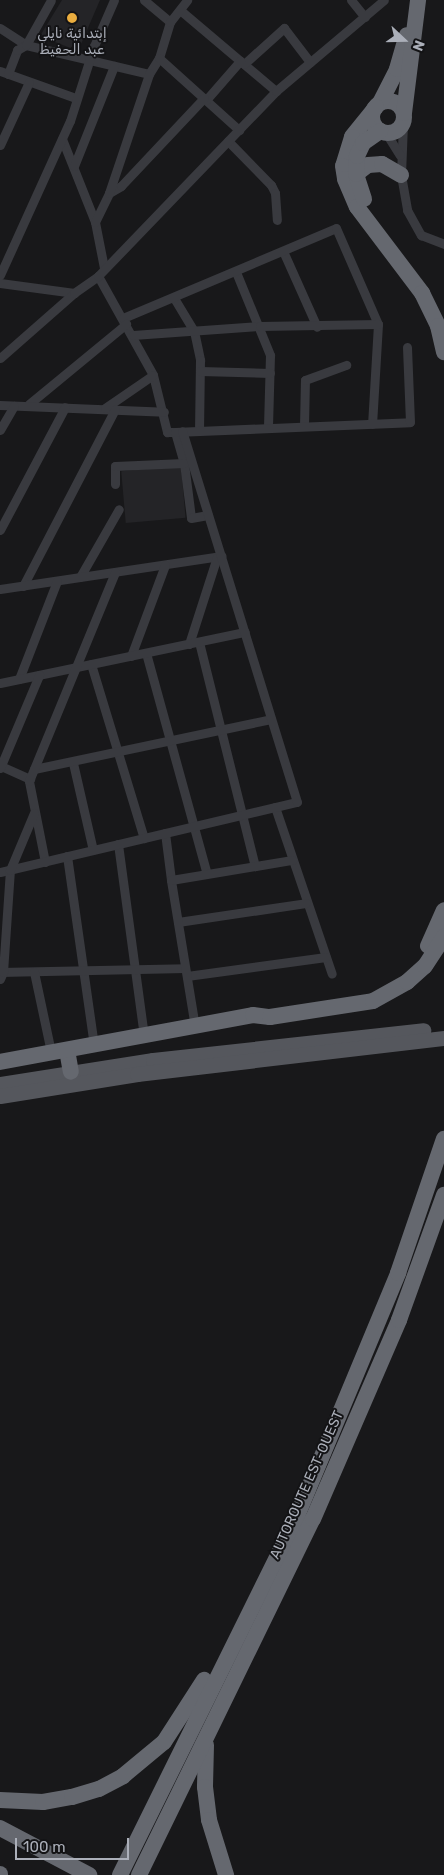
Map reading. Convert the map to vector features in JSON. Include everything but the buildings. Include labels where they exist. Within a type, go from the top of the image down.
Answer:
[{"type":"highway","points":[[383,132],[373,123],[378,105],[404,49],[408,0]]},
{"type":"highway","points":[[418,0],[404,118],[396,131],[383,132],[359,150],[356,174],[372,213],[425,282],[444,316]]},
{"type":"highway","points":[[404,118],[394,102],[378,105],[352,137],[343,166],[344,179],[357,207],[422,293],[438,326],[444,352]]},
{"type":"highway","points":[[356,174],[368,165],[382,164],[401,175]]},
{"type":"highway","points":[[247,1017],[257,1011],[372,992],[390,983],[427,948],[444,910]]},
{"type":"highway","points":[[0,1062],[247,1017],[270,1018],[358,1004],[389,994],[425,966],[444,937]]},
{"type":"highway","points":[[59,1051],[71,1072]]},
{"type":"highway","name":"AUTOROUTE EST-OUEST","points":[[120,1875],[295,1521],[419,1218],[444,1139]]},
{"type":"highway","name":"AUTOROUTE EST-OUEST","points":[[139,1875],[313,1519],[368,1396],[399,1320],[444,1195]]},
{"type":"highway","points":[[0,1800],[43,1802],[72,1797],[100,1789],[123,1776],[164,1742],[214,1664],[238,1634]]},
{"type":"highway","points":[[207,1736],[206,1804],[215,1845],[226,1875]]},
{"type":"highway","points":[[0,1828],[81,1874]]},
{"type":"highway","points":[[0,1837],[81,1874]]},
{"type":"main road","points":[[0,1084],[71,1072],[440,1033]]},
{"type":"main road","points":[[0,1096],[137,1074],[440,1033]]},
{"type":"street","points":[[51,0],[26,45],[17,50],[4,72],[76,98]]},
{"type":"street","points":[[0,275],[62,139],[89,61],[114,0]]},
{"type":"street","points":[[144,0],[170,22]]},
{"type":"street","points":[[94,222],[109,193],[149,74],[159,58],[170,22],[187,0]]},
{"type":"street","points":[[351,0],[365,17]]},
{"type":"street","points":[[0,358],[74,293],[98,276],[276,92],[384,0]]},
{"type":"street","points":[[180,10],[276,92]]},
{"type":"street","points":[[0,28],[26,45],[149,74]]},
{"type":"street","points":[[109,193],[121,186],[242,62],[284,28],[310,62]]},
{"type":"street","points":[[159,58],[239,130]]},
{"type":"street","points":[[74,166],[114,66]]},
{"type":"street","points":[[0,145],[29,82]]},
{"type":"street","points":[[404,118],[400,155],[401,175],[407,210],[413,226],[426,239],[444,244]]},
{"type":"street","points":[[383,132],[400,155]]},
{"type":"street","points":[[62,139],[94,222],[104,268]]},
{"type":"street","points":[[228,141],[271,185],[275,193],[277,220]]},
{"type":"street","points":[[29,404],[125,321],[336,228],[378,324],[372,424]]},
{"type":"street","points":[[283,251],[317,327]]},
{"type":"street","points":[[236,272],[260,326],[270,355],[268,428]]},
{"type":"street","points":[[98,276],[133,335],[152,375],[164,412],[167,432],[410,422],[407,347]]},
{"type":"street","points":[[0,283],[74,293]]},
{"type":"street","points":[[174,298],[194,330],[200,371],[199,430]]},
{"type":"street","points":[[133,335],[260,326],[317,327],[378,324]]},
{"type":"street","points":[[304,426],[306,380],[346,365]]},
{"type":"street","points":[[200,371],[270,373]]},
{"type":"street","points":[[105,408],[152,375]]},
{"type":"street","points":[[0,405],[29,404],[164,412]]},
{"type":"street","points":[[0,430],[14,406]]},
{"type":"street","points":[[0,530],[65,407]]},
{"type":"street","points":[[23,586],[115,409]]},
{"type":"street","points":[[179,432],[191,518],[208,515]]},
{"type":"street","points":[[0,872],[297,802],[208,515],[179,432]]},
{"type":"street","points":[[115,484],[115,466],[184,463]]},
{"type":"street","points":[[80,577],[119,509]]},
{"type":"street","points":[[1,591],[220,556]]},
{"type":"street","points":[[189,644],[220,556]]},
{"type":"street","points":[[131,656],[165,564]]},
{"type":"street","points":[[45,862],[34,813],[30,779],[115,572]]},
{"type":"street","points":[[19,679],[57,581]]},
{"type":"street","points":[[0,683],[245,632]]},
{"type":"street","points":[[199,642],[255,866]]},
{"type":"street","points":[[146,653],[172,741],[207,874]]},
{"type":"street","points":[[91,664],[120,753],[144,838]]},
{"type":"street","points":[[30,779],[0,767],[40,675]]},
{"type":"street","points":[[34,769],[74,763],[271,719]]},
{"type":"street","points":[[74,763],[94,850]]},
{"type":"street","points":[[275,807],[306,903],[332,974]]},
{"type":"street","points":[[34,813],[10,870],[1,975],[34,972],[135,970],[186,972],[326,957]]},
{"type":"street","points":[[165,833],[195,1027]]},
{"type":"street","points":[[118,844],[144,1036]]},
{"type":"street","points":[[67,856],[94,1045]]},
{"type":"street","points":[[171,880],[292,860]]},
{"type":"street","points":[[178,922],[306,903]]},
{"type":"street","points":[[34,972],[59,1051]]},
{"type":"shaded area","name":"إبتدائية نايلي عبد الحفيظ","points":[[62,0],[100,0],[78,51],[40,36]]},
{"type":"shaded area","points":[[181,466],[186,518],[126,523],[121,471]]},
{"type":"place","name":"إبتدائية نايلي عبد الحفيظ","points":[[72,18]]}]
